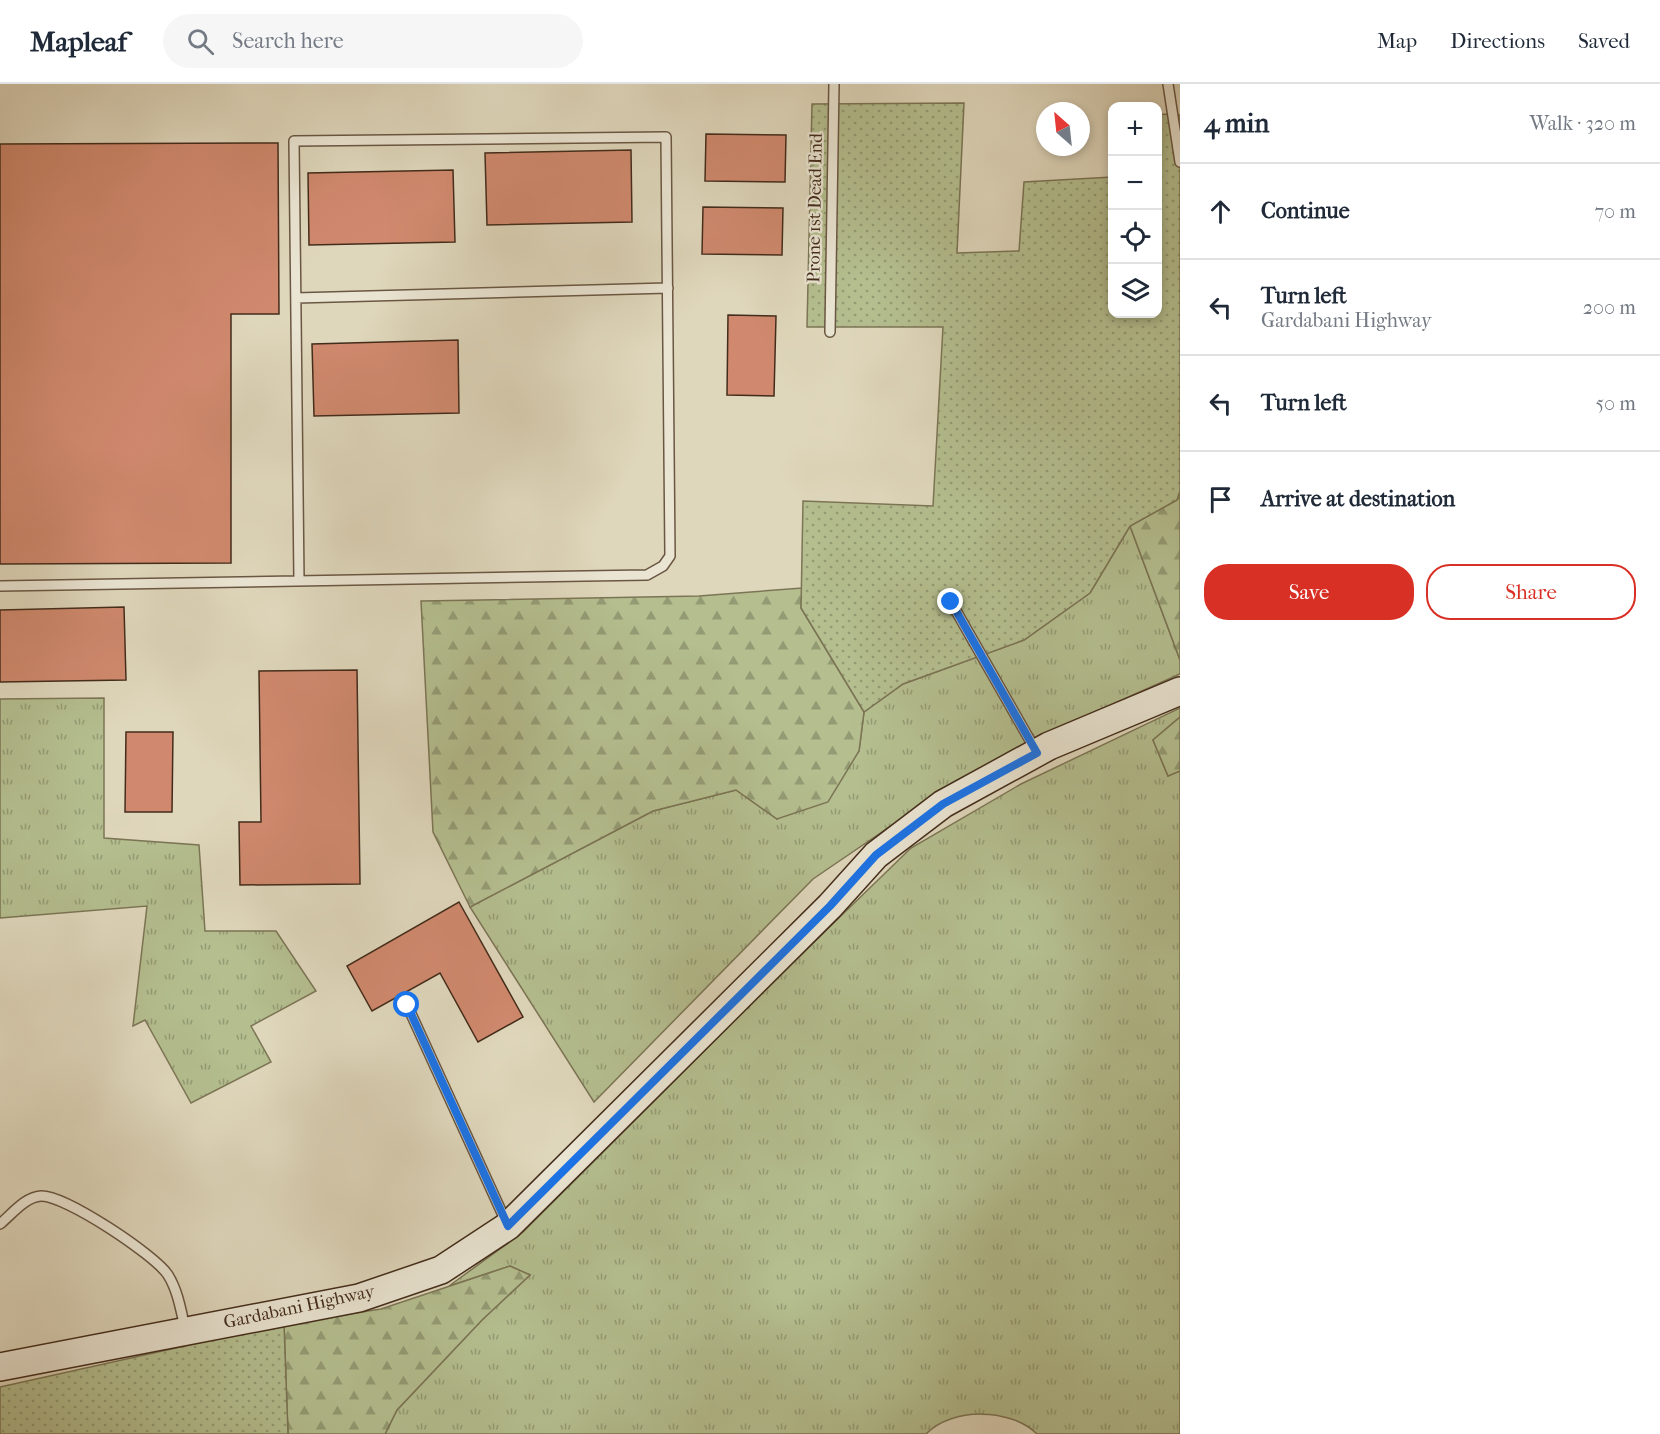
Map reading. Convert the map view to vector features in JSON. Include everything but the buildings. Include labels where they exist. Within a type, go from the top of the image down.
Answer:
[{"type":"main road","name":"Gardabani Highway","points":[[0,1367],[369,1294],[441,1270],[508,1226],[830,906],[876,855],[943,804],[1037,753],[1180,691]]},
{"type":"lane","name":"Prone 1st Dead End","points":[[830,332],[834,84]]},
{"type":"lane","points":[[1168,84],[1180,162]]},
{"type":"lane","points":[[0,586],[299,581],[647,575],[663,566],[670,556],[666,137],[294,141],[299,581]]},
{"type":"lane","points":[[296,298],[668,288]]},
{"type":"lane","points":[[951,602],[1037,753]]},
{"type":"lane","points":[[407,1005],[508,1226]]},
{"type":"lane","points":[[0,1224],[27,1200],[41,1196],[56,1198],[117,1231],[168,1274],[177,1296],[185,1330]]},
{"type":"green space","points":[[964,103],[957,253],[1019,251],[1024,182],[1108,177],[1108,318],[1162,318],[1162,114],[1180,115],[1180,491],[1177,500],[1130,526],[1090,593],[1024,640],[903,684],[864,712],[801,608],[803,501],[933,506],[943,327],[807,327],[812,104]]},
{"type":"green space","points":[[1180,491],[1180,660],[1130,526],[1177,500]]},
{"type":"green space","points":[[1130,526],[1180,660],[1180,674],[1039,737],[957,781],[813,879],[594,1102],[470,907],[653,811],[736,790],[777,819],[859,751],[864,712],[903,684],[1024,640],[1090,593]]},
{"type":"green space","points":[[802,588],[801,608],[864,712],[859,751],[828,802],[777,819],[736,790],[653,811],[470,907],[433,832],[421,601],[699,596]]},
{"type":"green space","points":[[104,698],[104,838],[199,845],[205,931],[276,931],[316,991],[251,1026],[271,1062],[191,1103],[145,1020],[133,1026],[147,906],[0,918],[0,699]]},
{"type":"green space","points":[[1180,708],[1180,717],[1153,740],[1168,776],[1180,771],[1180,1434],[1037,1434],[1026,1425],[1012,1419],[982,1414],[951,1419],[937,1425],[926,1434],[385,1434],[397,1410],[482,1320],[530,1275],[510,1266],[449,1286],[523,1232],[783,972],[911,848],[1021,784]]},
{"type":"green space","points":[[1180,717],[1180,771],[1168,776],[1153,740]]},
{"type":"green space","points":[[510,1266],[530,1275],[482,1320],[397,1410],[385,1434],[288,1434],[284,1324],[381,1309]]},
{"type":"green space","points":[[284,1324],[288,1434],[0,1434],[0,1387]]},
{"type":"route","points":[[407,1005],[508,1226],[830,906],[876,855],[943,804],[1037,753],[951,602]]}]
